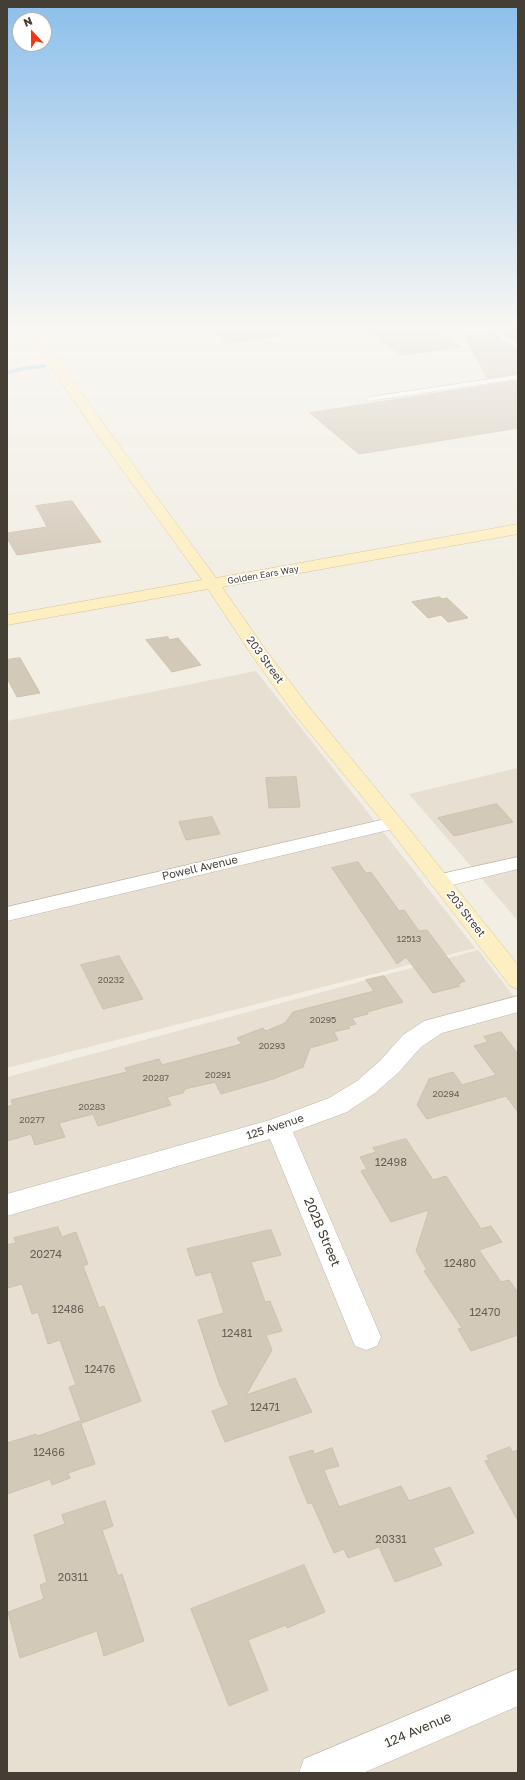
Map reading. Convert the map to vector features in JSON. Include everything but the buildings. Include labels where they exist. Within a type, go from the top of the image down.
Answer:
[{"type":"main road","name":"203 Street","points":[[86,409],[302,710],[394,823],[518,981]]},
{"type":"main road","name":"Golden Ears Way","points":[[7,620],[518,529]]},
{"type":"street","name":"Powell Avenue","points":[[7,914],[394,823]]},
{"type":"street","points":[[440,881],[518,863]]},
{"type":"street","name":"125 Avenue","points":[[7,1205],[278,1128],[338,1105],[366,1087],[389,1067],[412,1041],[433,1027],[518,1004]]},
{"type":"street","name":"202B Street","points":[[278,1128],[366,1337]]},
{"type":"street","name":"124 Avenue","points":[[318,1773],[518,1686]]},
{"type":"shaded area","points":[[256,671],[475,948],[7,1068],[7,721]]},
{"type":"shaded area","points":[[518,768],[518,921],[409,794]]},
{"type":"shaded area","points":[[478,950],[518,1002],[518,1773],[7,1773],[7,1077]]}]
